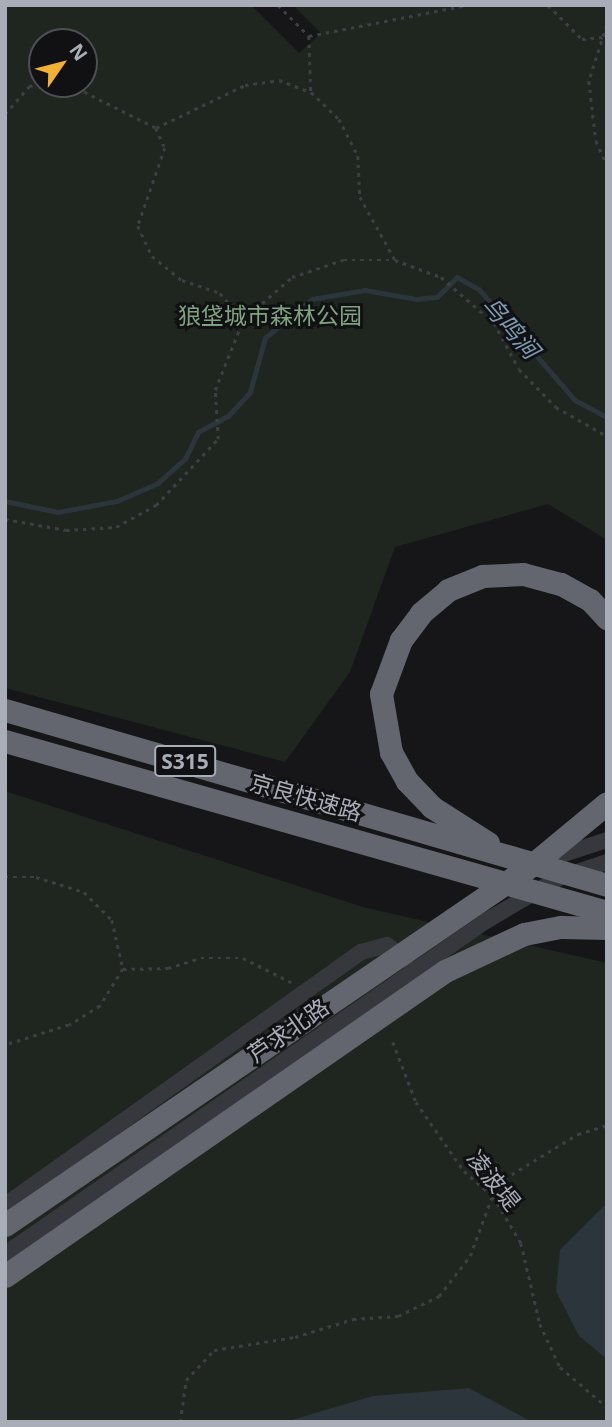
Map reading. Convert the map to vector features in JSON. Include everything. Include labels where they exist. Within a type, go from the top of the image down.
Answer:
[{"type":"highway","points":[[522,862],[432,807],[407,781],[391,752],[382,720],[381,694],[387,669],[421,613],[448,590],[483,576],[523,574],[561,584],[590,600],[607,618]]},
{"type":"highway","name":"京良快速路","points":[[5,710],[607,885]]},
{"type":"highway","name":"京良快速路","points":[[5,741],[607,912]]},
{"type":"highway","points":[[5,1225],[607,803]]},
{"type":"highway","points":[[5,1276],[391,1008],[489,947],[561,927],[607,928]]},
{"type":"street","points":[[522,862],[607,840]]},
{"type":"street","name":"芦求北路","points":[[5,1254],[496,914],[559,878],[607,862]]},
{"type":"street","points":[[5,1205],[376,946],[398,950],[408,964],[410,979],[391,1008]]},
{"type":"path","points":[[278,5],[309,36],[311,92]]},
{"type":"path","points":[[309,36],[467,5]]},
{"type":"path","points":[[548,5],[582,39],[606,36]]},
{"type":"path","points":[[607,25],[606,36],[589,81],[596,141],[607,165]]},
{"type":"path","points":[[156,128],[246,85],[279,80],[311,92],[339,119],[358,156],[360,197],[395,260]]},
{"type":"path","points":[[5,114],[28,87]]},
{"type":"path","points":[[97,98],[156,128],[165,148],[138,226],[152,256],[182,279],[220,293],[243,320]]},
{"type":"path","points":[[5,519],[66,530],[116,527],[156,505],[200,464],[219,439],[215,390],[243,320],[292,278],[344,260],[395,260],[442,278],[494,323],[519,369],[556,407],[607,436]]},
{"type":"path","points":[[5,877],[36,877],[84,892],[112,920],[123,969],[100,1006],[69,1025],[5,1045]]},
{"type":"path","points":[[123,969],[168,968],[201,958],[243,958],[290,982]]},
{"type":"path","name":"凌波堤","points":[[393,1042],[416,1102],[464,1171],[493,1196],[521,1243],[540,1324],[560,1367],[607,1407]]},
{"type":"path","points":[[180,1422],[186,1380],[214,1350],[295,1337],[353,1319],[398,1316],[439,1296],[470,1256],[497,1183],[578,1134],[607,1125]]},
{"type":"green space","name":"狼垡城市森林公园","points":[[5,5],[251,5],[299,53],[321,33],[293,5],[607,5],[607,540],[548,504],[395,547],[350,672],[285,762],[5,688]]},
{"type":"green space","points":[[5,791],[363,907],[607,963],[607,1422],[5,1422]]},
{"type":"shaded area","points":[[607,1203],[607,1359],[579,1336],[556,1291],[560,1250]]},
{"type":"shaded area","points":[[469,1388],[532,1422],[285,1422],[373,1396]]},
{"type":"waterway","name":"鸟鸣涧","points":[[5,501],[58,512],[117,501],[158,483],[185,459],[198,432],[228,416],[250,392],[265,338],[312,299],[365,290],[417,299],[437,297],[457,277],[479,289],[575,400],[607,417]]}]
